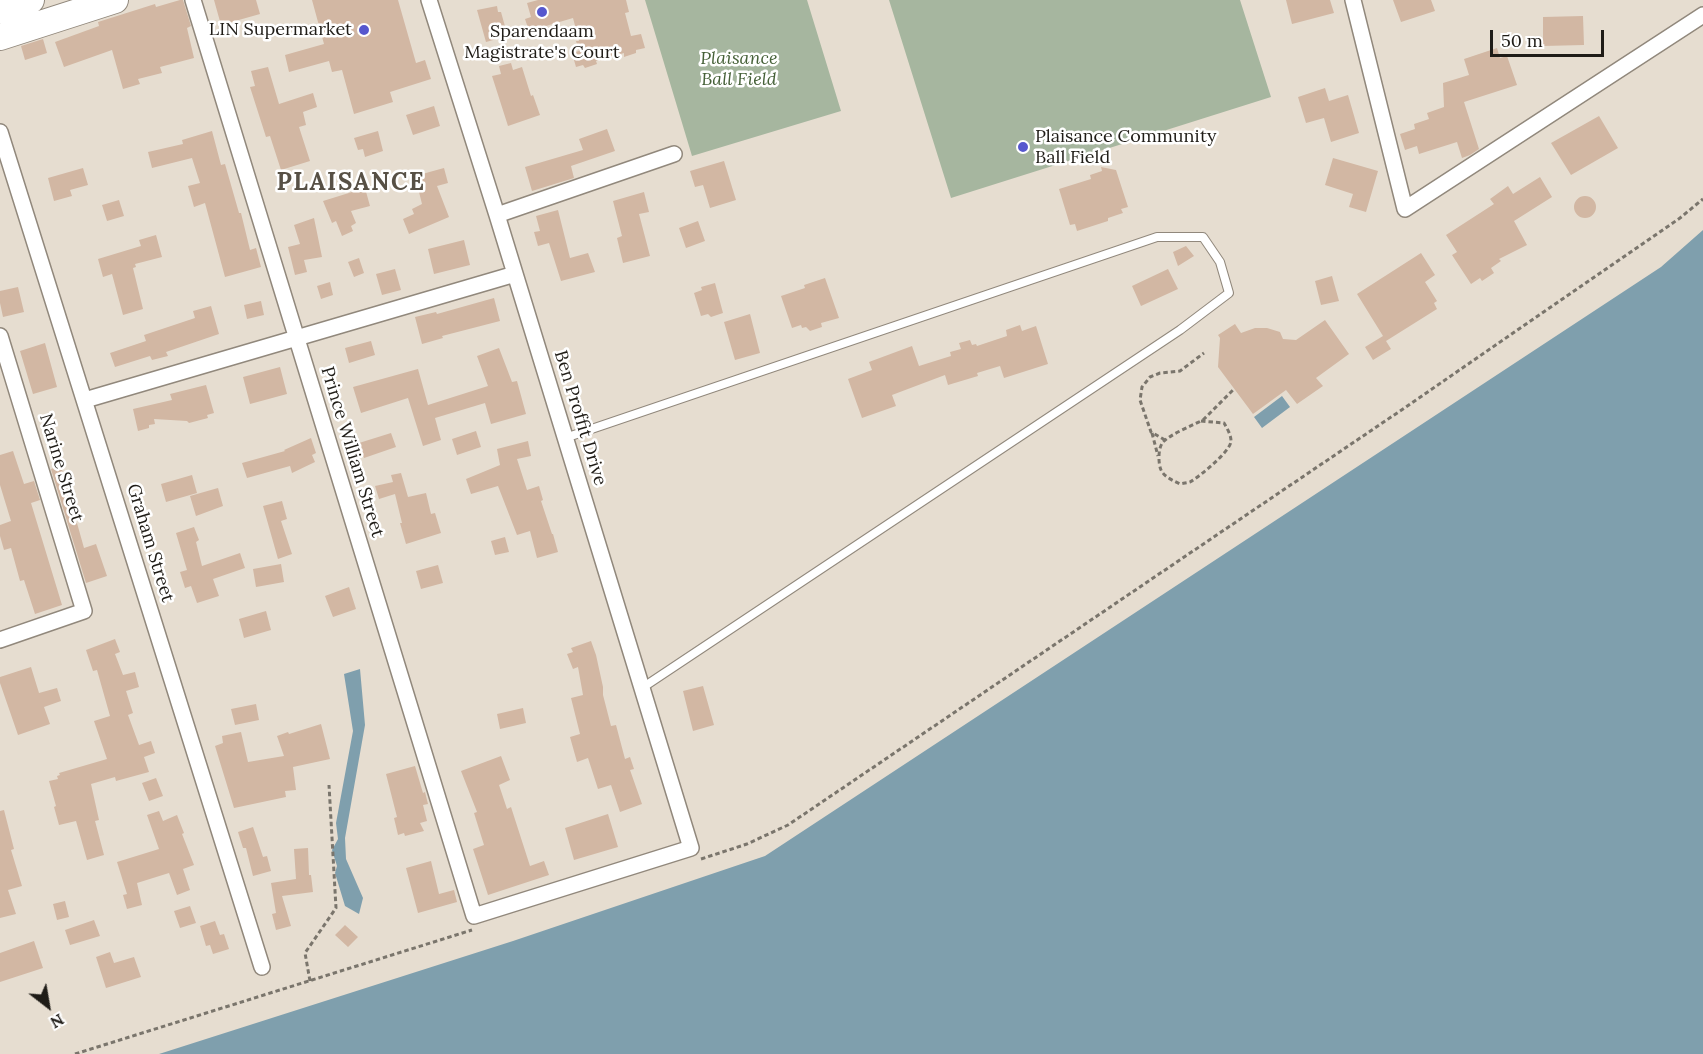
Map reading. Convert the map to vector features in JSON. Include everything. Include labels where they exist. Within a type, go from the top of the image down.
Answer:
[{"type":"main road","points":[[0,10],[31,0]]},
{"type":"main road","points":[[0,37],[115,0]]},
{"type":"street","name":"Prince William Street","points":[[193,0],[476,922]]},
{"type":"street","name":"Ben Proffit Drive","points":[[429,0],[515,273],[691,855]]},
{"type":"street","points":[[1353,0],[1405,209],[1703,15]]},
{"type":"street","name":"Graham Street","points":[[0,132],[262,967]]},
{"type":"street","points":[[497,215],[674,154]]},
{"type":"street","points":[[85,400],[515,273]]},
{"type":"street","name":"Narine Street","points":[[0,336],[84,611],[0,640]]},
{"type":"street","points":[[476,922],[691,855]]},
{"type":"lane","points":[[565,438],[1157,237],[1203,237],[1220,261],[1229,293],[1180,330],[642,688]]},
{"type":"path","points":[[691,855],[747,844],[788,825],[1400,411],[1680,218],[1703,199]]},
{"type":"path","points":[[1201,421],[1224,423],[1232,442],[1228,450],[1191,481],[1180,484],[1166,476],[1161,470],[1140,400],[1142,387],[1150,377],[1160,373],[1180,371],[1204,353]]},
{"type":"path","points":[[1160,463],[1160,446],[1165,440],[1201,421],[1234,389]]},
{"type":"path","points":[[1151,432],[1165,440]]},
{"type":"path","points":[[310,981],[305,953],[336,908],[329,785]]},
{"type":"path","points":[[75,1054],[310,981],[476,922]]},
{"type":"green space","name":"Plaisance Ball Field","points":[[645,0],[807,0],[841,111],[692,156]]},
{"type":"green space","name":"Plaisance Community Ball Field","points":[[889,0],[1240,0],[1271,97],[951,198]]},
{"type":"water","points":[[1703,230],[1703,1054],[159,1054],[513,941],[765,856],[1661,267]]},
{"type":"water","points":[[1282,396],[1290,407],[1262,428],[1254,417]]},
{"type":"water","points":[[360,669],[365,725],[345,838],[346,859],[363,898],[359,914],[345,906],[335,873],[337,866],[332,850],[338,839],[336,823],[353,731],[344,674]]},
{"type":"building","points":[[183,0],[191,26],[187,28],[194,58],[160,67],[162,73],[138,79],[140,84],[123,89],[112,50],[64,67],[55,42],[99,26],[98,22],[155,4],[156,7]]},
{"type":"building","points":[[214,0],[256,0],[260,14],[221,25]]},
{"type":"building","name":"LIN Supermarket","points":[[312,0],[398,0],[416,63],[425,60],[431,79],[390,92],[393,102],[354,114],[342,70],[332,72],[329,61],[289,72],[285,55],[324,44]]},
{"type":"building","points":[[538,0],[626,0],[629,12],[625,13],[631,36],[641,34],[645,48],[624,57],[624,53],[596,61],[597,64],[585,68],[583,65],[576,67],[572,53],[579,51],[576,41],[579,41],[573,18],[529,31],[525,19],[531,17],[527,3]]},
{"type":"building","points":[[1286,0],[1330,0],[1334,13],[1292,24]]},
{"type":"building","points":[[1393,0],[1431,0],[1435,11],[1401,22]]},
{"type":"building","points":[[497,6],[506,30],[503,31],[504,37],[486,42],[477,10]]},
{"type":"building","points":[[1583,16],[1584,45],[1543,46],[1543,17]]},
{"type":"building","points":[[43,39],[47,53],[25,60],[21,46]]},
{"type":"building","points":[[1497,48],[1500,58],[1507,56],[1517,85],[1464,102],[1479,149],[1462,158],[1457,142],[1419,154],[1417,146],[1405,150],[1400,134],[1415,129],[1414,124],[1429,119],[1427,113],[1444,107],[1443,83],[1469,75],[1464,59]]},
{"type":"building","points":[[511,63],[513,70],[522,67],[540,115],[508,126],[492,76],[501,74],[499,66]]},
{"type":"building","points":[[268,67],[279,104],[313,93],[317,107],[303,112],[306,125],[299,127],[310,161],[281,170],[270,136],[266,137],[250,87],[255,86],[251,71]]},
{"type":"building","points":[[1325,88],[1329,101],[1348,95],[1359,133],[1331,142],[1324,118],[1306,123],[1298,97]]},
{"type":"building","points":[[434,106],[440,126],[413,135],[406,115]]},
{"type":"building","points":[[1599,116],[1618,148],[1571,175],[1551,143]]},
{"type":"building","points":[[607,129],[615,151],[571,166],[574,178],[532,191],[525,167],[583,150],[579,139]]},
{"type":"building","points":[[212,131],[221,165],[225,164],[239,213],[241,213],[250,250],[256,248],[261,267],[225,277],[205,203],[194,207],[188,186],[200,183],[192,158],[152,168],[148,152],[183,144],[182,140]]},
{"type":"building","points":[[378,131],[383,151],[365,157],[363,149],[358,150],[354,138]]},
{"type":"building","points":[[1333,158],[1378,171],[1366,212],[1349,207],[1353,194],[1325,185]]},
{"type":"building","points":[[724,161],[736,200],[710,208],[703,185],[695,187],[690,171]]},
{"type":"building","points":[[1101,167],[1116,170],[1128,207],[1121,209],[1123,213],[1108,218],[1108,221],[1077,231],[1075,224],[1070,225],[1059,189],[1091,179],[1090,175],[1102,171]]},
{"type":"building","points":[[83,168],[88,185],[70,190],[72,196],[54,201],[48,178]]},
{"type":"building","points":[[444,168],[448,183],[437,186],[449,217],[409,234],[403,219],[414,214],[412,209],[422,204],[415,176]]},
{"type":"building","points":[[1540,177],[1552,197],[1514,221],[1527,245],[1499,259],[1501,261],[1491,268],[1494,273],[1482,281],[1480,278],[1471,284],[1452,255],[1457,252],[1446,235],[1494,204],[1490,199],[1508,186],[1513,194]]},
{"type":"building","points":[[365,188],[370,206],[351,211],[356,223],[351,226],[353,231],[342,236],[336,221],[332,223],[323,201]]},
{"type":"building","points":[[644,192],[649,212],[639,214],[650,256],[623,263],[617,238],[622,236],[613,201]]},
{"type":"building","points":[[1581,196],[1589,196],[1596,203],[1596,211],[1589,218],[1581,218],[1574,211],[1574,203]]},
{"type":"building","points":[[119,200],[124,216],[107,221],[102,205]]},
{"type":"building","points":[[558,210],[570,258],[588,253],[595,272],[561,281],[549,243],[538,246],[534,232],[540,231],[536,216]]},
{"type":"building","points":[[314,218],[322,257],[304,260],[307,272],[295,275],[288,247],[300,244],[294,225]]},
{"type":"building","points":[[698,221],[705,241],[686,248],[679,228]]},
{"type":"building","points":[[156,235],[162,257],[135,264],[136,267],[133,268],[143,309],[123,315],[112,274],[103,277],[98,259],[141,246],[139,240]]},
{"type":"building","points":[[464,240],[470,265],[434,274],[428,249]]},
{"type":"building","points":[[1186,246],[1194,256],[1178,266],[1173,252]]},
{"type":"building","points":[[1421,253],[1435,275],[1425,282],[1437,301],[1434,303],[1437,309],[1386,341],[1391,349],[1373,360],[1365,347],[1383,336],[1357,294]]},
{"type":"building","points":[[359,258],[364,273],[354,277],[348,262]]},
{"type":"building","points":[[395,269],[401,290],[382,295],[376,274]]},
{"type":"building","points":[[1168,269],[1178,289],[1141,306],[1132,286]]},
{"type":"building","points":[[1332,276],[1339,301],[1321,305],[1315,281]]},
{"type":"building","points":[[825,278],[839,318],[821,323],[822,327],[810,331],[806,327],[802,328],[801,325],[792,328],[781,296]]},
{"type":"building","points":[[330,282],[333,295],[321,299],[317,286]]},
{"type":"building","points":[[715,283],[723,313],[711,317],[708,314],[701,316],[694,293],[702,290],[701,287]]},
{"type":"building","points":[[18,287],[24,312],[3,317],[0,291]]},
{"type":"building","points":[[494,298],[500,321],[442,336],[443,338],[422,344],[415,317],[436,312],[437,314]]},
{"type":"building","points":[[261,301],[264,315],[247,319],[244,305]]},
{"type":"building","points":[[211,306],[219,334],[166,352],[168,356],[152,360],[150,356],[115,367],[110,353],[146,341],[144,335],[195,318],[193,311]]},
{"type":"building","points":[[750,314],[760,353],[735,360],[724,322]]},
{"type":"building","points":[[1325,320],[1349,354],[1316,378],[1323,386],[1297,404],[1286,390],[1253,414],[1218,367],[1220,338],[1218,335],[1235,324],[1241,333],[1255,328],[1267,328],[1280,332],[1283,339],[1296,340]]},
{"type":"building","points":[[1020,325],[1022,331],[1036,326],[1048,364],[1004,378],[1000,366],[977,373],[978,376],[948,385],[945,375],[892,395],[896,406],[862,418],[848,379],[872,370],[869,362],[912,346],[919,366],[951,356],[950,352],[961,349],[959,343],[970,340],[972,345],[977,346],[1007,336],[1006,330]]},
{"type":"building","points":[[371,341],[375,355],[349,363],[345,348]]},
{"type":"building","points":[[45,343],[57,387],[33,394],[20,351]]},
{"type":"building","points":[[499,348],[512,382],[517,381],[526,414],[491,424],[485,403],[435,418],[441,440],[423,446],[408,398],[361,413],[353,387],[418,369],[428,405],[488,386],[477,356]]},
{"type":"building","points":[[280,367],[287,394],[250,404],[243,377]]},
{"type":"building","points":[[206,385],[214,413],[207,415],[208,418],[189,423],[154,419],[155,424],[138,431],[133,409],[172,400],[170,394]]},
{"type":"building","points":[[476,431],[481,447],[457,455],[452,439]]},
{"type":"building","points":[[391,433],[396,447],[364,458],[359,443]]},
{"type":"building","points":[[311,438],[316,453],[312,455],[315,462],[292,473],[290,466],[247,478],[242,463],[285,451]]},
{"type":"building","points":[[528,441],[531,456],[517,459],[527,490],[539,486],[543,500],[541,501],[558,552],[537,558],[530,531],[517,535],[498,486],[471,494],[466,479],[500,465],[497,449]]},
{"type":"building","points":[[13,451],[24,484],[34,481],[40,500],[31,503],[62,605],[35,614],[24,580],[20,581],[11,548],[4,550],[0,536],[0,525],[11,521],[0,485],[0,455]]},
{"type":"building","points":[[61,466],[84,548],[96,544],[107,576],[86,583],[51,469]]},
{"type":"building","points":[[401,473],[408,497],[426,493],[431,514],[435,513],[441,533],[406,544],[395,494],[379,499],[375,486],[393,482],[391,475]]},
{"type":"building","points":[[192,475],[197,493],[166,502],[161,484]]},
{"type":"building","points":[[218,488],[223,506],[196,516],[190,496]]},
{"type":"building","points":[[282,501],[287,519],[281,521],[292,554],[278,559],[263,506]]},
{"type":"building","points":[[194,527],[199,540],[196,542],[202,566],[240,553],[245,568],[213,579],[219,596],[197,603],[191,586],[185,588],[180,572],[187,570],[176,533]]},
{"type":"building","points":[[505,537],[509,552],[495,555],[491,541]]},
{"type":"building","points":[[281,564],[284,582],[256,587],[253,569]]},
{"type":"building","points":[[438,565],[443,583],[421,589],[416,571]]},
{"type":"building","points":[[349,587],[356,609],[333,617],[325,596]]},
{"type":"building","points":[[266,611],[271,630],[244,638],[239,619]]},
{"type":"building","points":[[115,639],[120,652],[115,654],[123,675],[135,672],[139,687],[126,691],[133,713],[128,715],[139,745],[151,741],[155,753],[144,757],[149,772],[116,781],[115,777],[91,784],[99,820],[95,821],[104,855],[87,860],[76,821],[59,825],[49,781],[58,779],[59,773],[107,759],[94,721],[110,716],[97,670],[93,671],[86,650]]},
{"type":"building","points":[[591,641],[611,726],[616,725],[625,759],[630,757],[634,769],[630,770],[642,804],[620,812],[611,785],[598,789],[588,758],[577,762],[570,737],[580,734],[571,698],[583,695],[578,667],[573,669],[567,654],[573,652],[571,648]]},
{"type":"building","points":[[31,667],[39,693],[57,688],[61,701],[44,707],[50,724],[18,735],[0,677]]},
{"type":"building","points":[[703,686],[714,725],[693,731],[683,691]]},
{"type":"building","points":[[256,704],[259,720],[235,725],[231,709]]},
{"type":"building","points":[[523,708],[526,723],[500,729],[497,714]]},
{"type":"building","points":[[321,724],[330,759],[293,767],[296,790],[285,791],[286,797],[234,808],[215,746],[223,743],[222,736],[241,732],[248,762],[284,756],[277,736]]},
{"type":"building","points":[[501,756],[510,780],[499,785],[507,809],[511,807],[530,866],[544,861],[549,875],[488,895],[473,849],[484,845],[474,813],[477,812],[461,771]]},
{"type":"building","points":[[415,766],[428,804],[423,805],[427,821],[420,823],[424,831],[405,836],[404,833],[398,835],[394,818],[397,817],[386,774]]},
{"type":"building","points":[[156,778],[163,796],[149,801],[142,783]]},
{"type":"building","points":[[4,810],[14,849],[11,850],[22,886],[8,890],[16,914],[0,918],[0,811]]},
{"type":"building","points":[[159,811],[163,821],[177,815],[194,865],[183,869],[190,890],[177,895],[169,873],[137,883],[142,905],[127,909],[123,895],[127,894],[117,862],[159,849],[147,815]]},
{"type":"building","points":[[608,814],[618,847],[574,860],[565,828]]},
{"type":"building","points":[[253,827],[263,857],[267,856],[271,871],[253,876],[246,848],[243,848],[238,832]]},
{"type":"building","points":[[308,848],[309,875],[311,875],[313,892],[282,896],[291,926],[276,930],[272,914],[276,913],[271,883],[296,879],[294,849]]},
{"type":"building","points":[[431,861],[439,894],[454,890],[457,902],[418,913],[406,868]]},
{"type":"building","points":[[65,901],[69,917],[57,920],[53,904]]},
{"type":"building","points":[[190,906],[196,923],[180,928],[174,911]]},
{"type":"building","points":[[94,920],[100,936],[70,945],[65,930]]},
{"type":"building","points":[[215,921],[220,935],[224,934],[229,949],[213,954],[210,945],[206,946],[200,926]]},
{"type":"building","points":[[345,925],[358,937],[348,947],[335,935]]},
{"type":"building","points":[[34,941],[43,968],[0,982],[0,953]]},
{"type":"building","points":[[110,952],[114,963],[134,957],[141,977],[106,988],[96,957]]},
{"type":"place","name":"Sparendaam Magistrate's Court","points":[[542,12]]},
{"type":"place","name":"LIN Supermarket","points":[[364,30]]},
{"type":"place","name":"Plaisance Community Ball Field","points":[[1023,147]]},
{"type":"district","name":"PLAISANCE","points":[[351,183]]}]
